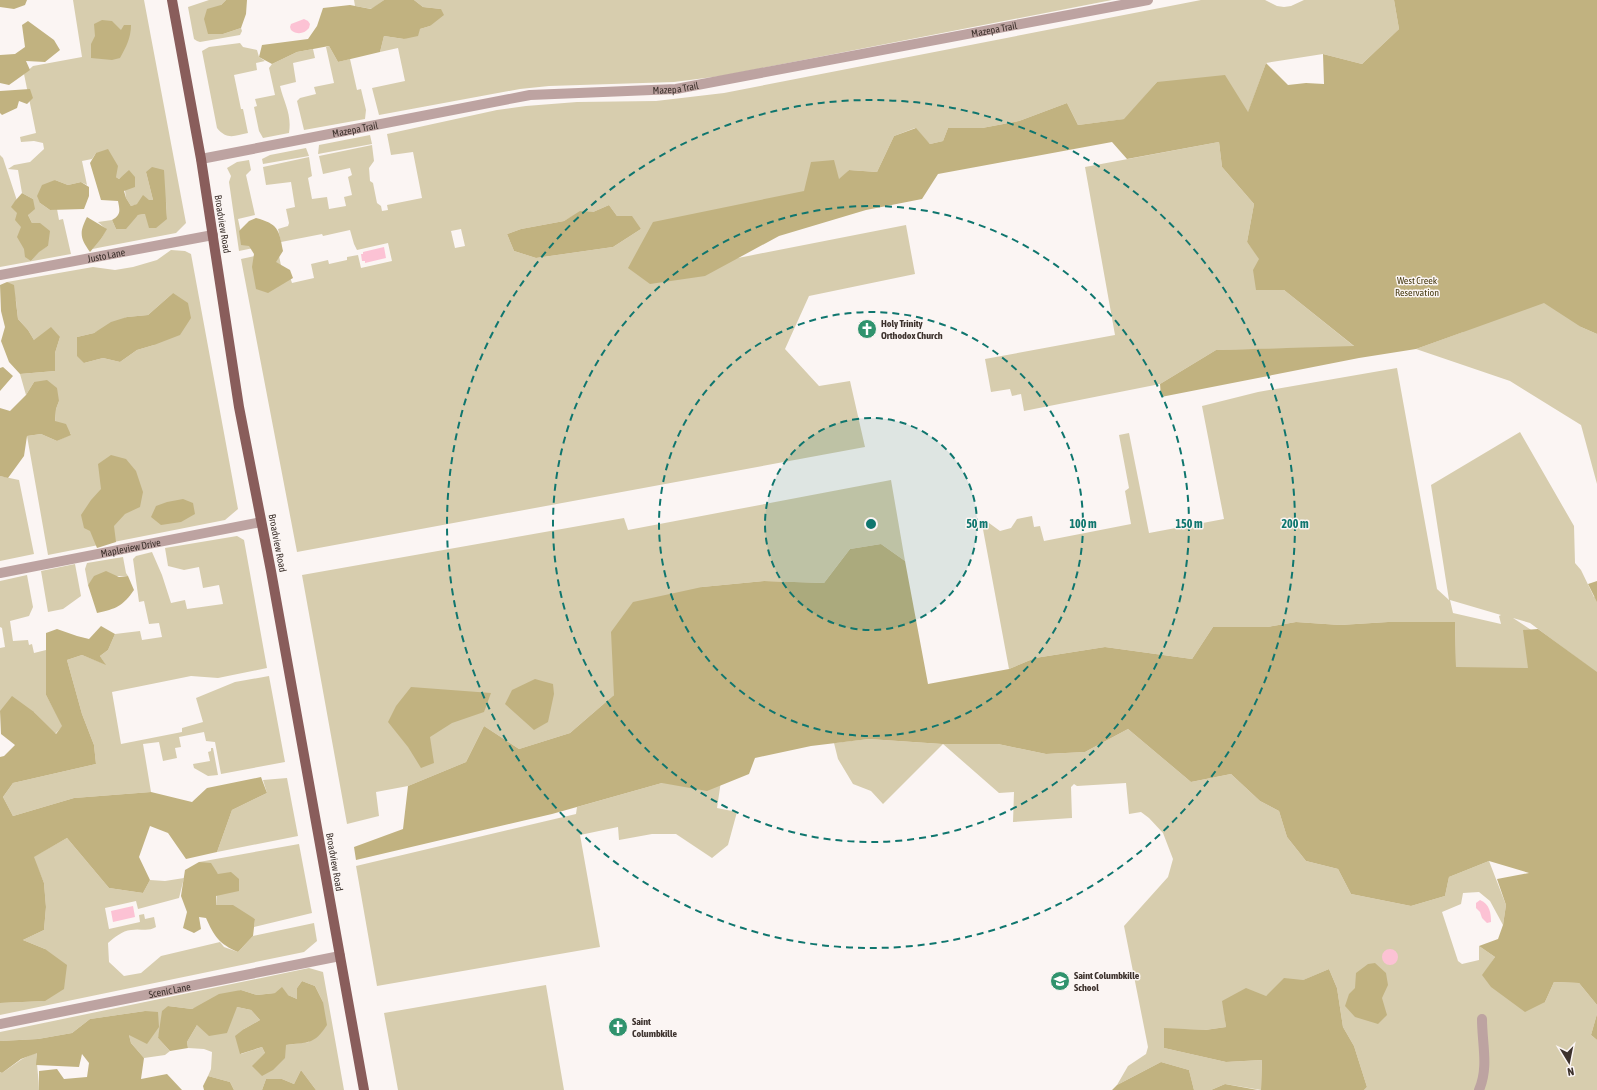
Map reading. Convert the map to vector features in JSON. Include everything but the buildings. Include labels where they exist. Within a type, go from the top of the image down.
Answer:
[{"type":"main road","name":"Broadview Road","points":[[172,0],[201,159],[239,407],[364,1090]]},
{"type":"street","name":"Mazepa Trail","points":[[201,159],[530,95],[676,89],[1148,0]]},
{"type":"street","name":"Justo Lane","points":[[0,276],[213,235]]},
{"type":"street","name":"Mapleview Drive","points":[[0,573],[261,522]]},
{"type":"street","name":"Scenic Lane","points":[[0,1024],[340,956]]},
{"type":"street","points":[[1479,1090],[1483,1080],[1485,1065],[1482,1019]]},
{"type":"shaded area","points":[[73,0],[144,0],[186,223],[176,233],[92,249],[101,239],[106,229],[98,222],[112,220],[116,229],[138,215],[145,214],[167,219],[166,202],[146,172],[153,200],[131,206],[126,198],[123,176],[119,179],[116,177],[96,153],[92,159],[82,161],[87,185],[81,182],[68,185],[55,180],[40,203],[50,210],[57,209],[59,220],[63,219],[71,254],[0,267],[0,155],[3,158],[25,225],[31,261],[39,251],[48,246],[28,215],[33,199],[22,193],[18,170],[8,169],[14,165],[30,162],[44,149],[43,143],[34,141],[21,142],[20,137],[36,133],[24,74],[33,66],[82,57]]},
{"type":"shaded area","points":[[209,0],[226,0],[221,5],[223,34],[241,28],[242,31],[240,35],[200,42],[194,39],[188,7]]},
{"type":"shaded area","points":[[354,0],[384,0],[372,9],[355,6]]},
{"type":"shaded area","points":[[414,0],[1112,0],[721,76],[674,82],[549,86],[520,89],[379,115],[372,88],[405,81],[398,48],[380,52],[384,36],[404,39],[420,29],[430,26],[441,9],[423,7]]},
{"type":"shaded area","points":[[1201,0],[1265,0],[1277,6],[1284,7],[1291,6],[1304,0],[1394,0],[1399,29],[1362,64],[1323,54],[1266,63],[1248,113],[1157,82],[1125,119],[1078,125],[1067,103],[1019,121],[982,128],[948,128],[943,141],[930,144],[915,128],[894,136],[877,172],[849,170],[839,180],[805,191],[641,277],[906,225],[915,274],[809,296],[785,349],[819,386],[850,381],[865,447],[297,552],[241,259],[278,251],[283,275],[289,274],[292,283],[314,278],[311,264],[328,260],[329,264],[347,260],[347,257],[358,255],[361,268],[392,261],[388,243],[357,250],[350,230],[323,236],[322,234],[281,242],[278,229],[288,226],[289,223],[286,209],[295,207],[291,182],[266,185],[263,167],[309,157],[312,176],[308,178],[312,199],[327,197],[329,209],[346,206],[344,197],[352,195],[348,177],[352,175],[350,168],[323,174],[319,156],[372,145],[374,161],[369,168],[370,181],[373,183],[377,203],[381,206],[382,211],[388,210],[387,205],[422,198],[413,152],[391,155],[387,134],[497,110],[526,106],[577,102],[656,101],[724,93]],"holes":[[[609,205],[617,216],[641,229],[613,247],[536,258],[514,251],[507,234],[521,229],[564,221],[580,212],[593,212]],[[461,229],[465,246],[455,248],[451,231]]]},
{"type":"shaded area","points":[[304,19],[310,24],[307,30],[303,33],[298,33],[291,30],[291,24]]},
{"type":"shaded area","points":[[240,43],[243,47],[257,50],[259,57],[265,61],[256,63],[257,70],[234,75],[248,133],[228,136],[217,128],[202,51],[209,47]]},
{"type":"shaded area","points":[[329,46],[338,62],[350,59],[357,90],[361,89],[366,110],[365,119],[304,130],[297,101],[300,98],[316,94],[314,87],[334,83],[326,47]]},
{"type":"shaded area","points":[[313,49],[315,58],[293,63],[296,82],[280,86],[289,114],[289,133],[263,138],[259,131],[254,107],[257,106],[255,99],[275,95],[269,68],[272,64],[297,52]]},
{"type":"shaded area","points":[[370,135],[372,144],[318,154],[319,145]]},
{"type":"shaded area","points":[[1219,142],[1222,167],[1254,204],[1247,242],[1284,290],[1355,347],[1216,350],[1160,384],[1024,411],[1021,394],[1012,396],[1010,389],[991,392],[985,359],[1115,335],[1085,167]]},
{"type":"shaded area","points":[[306,148],[309,156],[263,164],[262,159],[270,155]]},
{"type":"shaded area","points":[[249,160],[251,170],[246,175],[255,215],[238,219],[241,233],[277,243],[239,251],[229,182],[231,176],[227,168],[237,162]]},
{"type":"shaded area","points":[[1502,226],[1581,327],[1597,334],[1597,484],[1581,425],[1510,381],[1416,349],[1463,332]]},
{"type":"shaded area","points":[[384,247],[386,258],[365,263],[365,261],[362,261],[361,254],[363,254],[363,252]]},
{"type":"shaded area","points":[[171,250],[185,251],[191,254],[238,509],[225,520],[48,555],[27,436],[41,434],[57,441],[71,434],[55,422],[56,409],[59,401],[34,382],[26,395],[20,374],[55,371],[55,353],[60,337],[34,340],[28,330],[18,319],[16,301],[7,282],[93,267],[115,270],[133,267],[157,260]],"holes":[[[173,293],[154,345],[137,350],[120,362],[103,358],[84,363],[77,337],[94,333],[127,317],[148,315]]]},
{"type":"shaded area","points":[[1397,368],[1437,589],[1449,600],[1431,485],[1520,432],[1574,526],[1575,563],[1581,570],[1594,597],[1597,596],[1597,890],[1456,667],[1455,622],[1388,622],[1340,625],[1296,622],[1267,627],[1213,627],[1192,659],[1105,647],[1035,658],[1009,669],[982,524],[989,523],[1000,531],[1011,528],[1017,519],[1032,516],[1034,527],[1040,526],[1044,541],[1131,524],[1125,491],[1129,488],[1119,435],[1129,433],[1149,533],[1224,519],[1202,406],[1258,392]],"holes":[[[1450,600],[1501,615],[1499,616],[1501,624],[1453,613]],[[1513,618],[1530,623],[1592,670]]]},
{"type":"shaded area","points":[[0,476],[19,480],[34,554],[0,561]]},
{"type":"shaded area","points":[[891,480],[905,561],[881,544],[850,549],[824,583],[764,581],[702,587],[614,672],[614,695],[570,733],[519,749],[484,726],[466,762],[408,786],[376,792],[379,816],[347,824],[302,575],[624,518],[628,530]]},
{"type":"shaded area","points":[[237,536],[244,540],[267,668],[218,678],[191,676],[112,692],[121,744],[182,732],[182,728],[203,722],[196,698],[235,682],[269,676],[285,762],[221,774],[215,742],[206,741],[204,732],[179,737],[181,747],[175,748],[177,758],[163,761],[159,742],[143,744],[151,792],[74,798],[13,816],[3,797],[13,783],[96,764],[94,745],[82,714],[67,660],[82,655],[105,664],[100,656],[108,650],[115,634],[140,631],[142,640],[162,637],[159,623],[149,624],[144,601],[139,602],[133,559],[136,556],[152,552],[162,575],[171,603],[185,600],[187,609],[223,604],[219,585],[203,588],[199,567],[184,570],[168,566],[165,548]]},
{"type":"shaded area","points":[[123,557],[128,576],[95,576],[88,585],[85,569],[87,563]]},
{"type":"shaded area","points":[[75,564],[81,596],[63,609],[48,612],[41,571]]},
{"type":"shaded area","points":[[27,575],[33,607],[29,616],[10,621],[13,641],[28,640],[29,645],[32,644],[34,653],[46,650],[46,695],[63,726],[55,734],[34,712],[0,711],[0,648],[5,647],[2,628],[0,627],[0,581]]},
{"type":"shaded area","points":[[1128,729],[1191,782],[1231,774],[1260,801],[1279,811],[1287,837],[1306,861],[1338,869],[1351,894],[1411,906],[1445,896],[1449,877],[1489,861],[1506,905],[1503,925],[1490,901],[1479,892],[1463,893],[1461,904],[1442,912],[1458,961],[1462,964],[1479,960],[1479,946],[1495,957],[1483,975],[1545,1002],[1554,982],[1579,983],[1597,1005],[1597,1014],[1591,1035],[1597,1040],[1597,1090],[1364,1090],[1367,1087],[1354,1046],[1343,1027],[1337,988],[1329,969],[1266,996],[1223,1001],[1226,1027],[1205,1030],[1164,1029],[1164,1048],[1226,1062],[1262,1060],[1261,1090],[1225,1084],[1211,1090],[1194,1090],[1189,1070],[1161,1062],[1117,1085],[1128,1066],[1146,1054],[1148,1047],[1124,926],[1168,877],[1173,859],[1163,833],[1141,812],[1129,814],[1126,783],[1077,786],[1074,784],[1071,787],[1072,818],[1013,822],[1014,792],[999,793],[943,744],[998,744],[1046,754],[1085,752]]},
{"type":"shaded area","points":[[869,739],[943,744],[883,804],[871,791],[853,784],[838,759],[834,743]]},
{"type":"shaded area","points":[[211,748],[213,748],[218,775],[208,776],[194,768],[193,764],[210,761],[208,752],[211,751]]},
{"type":"shaded area","points":[[287,778],[298,836],[217,852],[232,810],[267,793],[263,780]]},
{"type":"shaded area","points":[[721,781],[717,808],[737,812],[728,845],[712,858],[676,834],[652,834],[619,840],[618,827],[580,835],[600,947],[377,986],[356,866],[576,814],[577,807],[662,783]]},
{"type":"shaded area","points":[[67,838],[109,888],[143,893],[150,880],[165,881],[184,878],[179,898],[138,909],[136,901],[105,908],[109,929],[140,922],[139,915],[144,914],[145,919],[154,917],[156,927],[125,932],[108,943],[109,962],[124,976],[141,973],[161,956],[220,942],[224,947],[238,952],[253,936],[314,923],[317,941],[304,952],[0,1015],[0,1003],[44,1001],[45,949],[23,940],[44,930],[46,907],[44,883],[33,857]]},
{"type":"shaded area","points":[[299,844],[312,913],[254,927],[255,919],[216,905],[218,874],[199,862]]},
{"type":"shaded area","points":[[1480,900],[1488,907],[1491,922],[1487,923],[1476,908],[1476,903]]},
{"type":"shaded area","points":[[133,906],[135,917],[113,922],[111,911]]},
{"type":"shaded area","points":[[1390,949],[1396,951],[1398,957],[1396,963],[1390,965],[1384,963],[1382,957],[1384,951]]},
{"type":"shaded area","points":[[309,968],[323,972],[344,1090],[316,1090],[301,1070],[294,1084],[282,1079],[266,1079],[262,1090],[234,1090],[230,1082],[208,1076],[211,1069],[212,1052],[204,1049],[188,1048],[187,1042],[197,1025],[237,1007],[251,1010],[260,1020],[244,1029],[241,1054],[262,1047],[265,1053],[286,1045],[309,1042],[323,1002],[315,986],[302,981],[297,988],[297,999],[288,995],[275,993],[257,995],[241,990],[192,1009],[168,1006],[158,1038],[170,1051],[165,1055],[144,1058],[131,1043],[129,1035],[145,1011],[90,1019],[72,1033],[38,1039],[0,1041],[0,1032]]},
{"type":"shaded area","points":[[546,985],[564,1090],[398,1090],[384,1013]]},
{"type":"shaded area","points":[[37,1052],[39,1090],[0,1090],[0,1072],[2,1073],[22,1059]]},
{"type":"green space","points":[[0,0],[27,0],[25,5],[14,9],[0,7]]},
{"type":"green space","points":[[226,0],[247,0],[246,14],[241,28],[223,34],[208,34],[204,19],[207,9],[221,5]]},
{"type":"green space","points":[[384,0],[414,0],[423,7],[441,9],[444,15],[430,26],[420,29],[418,36],[404,39],[384,36],[380,52],[338,62],[329,46],[297,52],[272,64],[259,57],[262,45],[308,39],[317,26],[323,8],[350,5],[371,9]]},
{"type":"green space","name":"West Creek Reservation","points":[[1394,0],[1597,0],[1597,334],[1581,327],[1544,303],[1416,349],[1359,358],[1161,397],[1160,384],[1216,350],[1354,346],[1284,290],[1256,290],[1253,270],[1259,259],[1247,242],[1254,204],[1222,167],[1219,142],[1127,159],[1112,142],[938,174],[922,199],[866,210],[779,236],[705,276],[650,284],[628,268],[653,222],[804,191],[811,162],[834,160],[839,179],[849,170],[877,172],[894,136],[916,128],[930,144],[943,141],[948,128],[982,128],[1019,121],[1067,103],[1078,125],[1124,119],[1157,82],[1225,75],[1248,112],[1266,63],[1288,85],[1306,83],[1324,84],[1323,54],[1362,64],[1399,29]]},
{"type":"green space","points":[[102,20],[112,21],[121,30],[124,25],[131,25],[129,38],[120,58],[112,60],[91,58],[91,44],[95,36],[94,24]]},
{"type":"green space","points":[[28,21],[54,40],[60,50],[45,62],[26,61],[30,70],[9,85],[0,83],[0,55],[15,54],[25,47],[22,25]]},
{"type":"green space","points":[[30,89],[33,98],[27,104],[19,101],[17,108],[2,115],[0,113],[0,91]]},
{"type":"green space","points":[[108,149],[118,166],[116,177],[119,179],[129,170],[135,177],[135,187],[124,191],[131,206],[137,204],[143,195],[149,200],[153,200],[146,172],[152,167],[164,170],[167,219],[156,228],[149,228],[145,214],[138,215],[126,229],[116,229],[112,220],[119,212],[118,201],[101,200],[90,163],[96,153]]},
{"type":"green space","points":[[55,180],[68,185],[81,182],[89,187],[89,196],[84,209],[50,210],[40,203],[37,196],[42,185]]},
{"type":"green space","points":[[22,193],[33,199],[35,209],[28,215],[32,223],[40,223],[50,231],[48,246],[39,252],[31,261],[25,257],[24,249],[17,237],[21,227],[15,220],[17,213],[11,207]]},
{"type":"green space","points":[[609,205],[617,216],[632,216],[641,229],[613,247],[536,258],[514,251],[507,234],[521,229],[564,221],[580,211],[593,212]]},
{"type":"green space","points":[[87,217],[107,229],[90,252],[84,243],[82,235]]},
{"type":"green space","points":[[256,218],[273,225],[276,228],[280,237],[283,251],[276,262],[290,270],[293,278],[268,293],[256,289],[252,267],[254,254],[249,246],[241,245],[239,231],[249,221]]},
{"type":"green space","points":[[7,282],[14,285],[18,319],[28,330],[34,340],[51,327],[60,337],[55,353],[55,371],[20,374],[9,362],[1,341],[5,327],[1,311],[0,285]]},
{"type":"green space","points":[[173,293],[188,303],[191,318],[180,335],[137,350],[120,362],[103,358],[84,363],[77,356],[77,337],[94,333],[111,322],[127,317],[148,315]]},
{"type":"green space","points":[[3,367],[13,376],[0,391],[0,368]]},
{"type":"green space","points":[[47,380],[57,388],[59,401],[56,409],[55,421],[66,424],[71,435],[57,441],[41,434],[27,436],[24,456],[8,478],[0,476],[0,408],[10,411],[26,395],[34,382]]},
{"type":"green space","points":[[111,455],[126,459],[136,471],[143,492],[140,507],[125,514],[114,526],[116,542],[97,548],[90,531],[84,528],[81,515],[91,500],[101,489],[98,464]]},
{"type":"green space","points":[[183,499],[193,503],[195,514],[181,522],[161,525],[151,517],[156,506]]},
{"type":"green space","points":[[881,544],[905,561],[928,684],[1009,669],[1035,658],[1105,647],[1192,659],[1213,627],[1267,627],[1296,622],[1340,625],[1388,622],[1455,622],[1456,667],[1528,668],[1523,630],[1538,629],[1597,672],[1597,1005],[1579,983],[1554,982],[1545,1002],[1525,1012],[1491,987],[1482,975],[1495,957],[1479,946],[1498,939],[1503,925],[1506,905],[1497,879],[1529,873],[1489,861],[1449,877],[1445,896],[1411,906],[1351,894],[1338,869],[1306,861],[1287,837],[1279,811],[1260,801],[1231,774],[1191,782],[1128,729],[1085,752],[1046,754],[998,744],[942,744],[869,739],[811,746],[755,758],[749,774],[707,791],[662,783],[552,814],[356,860],[354,847],[403,829],[408,786],[466,762],[484,726],[519,749],[570,733],[614,695],[611,632],[633,602],[702,587],[764,581],[824,583],[850,549]]},
{"type":"green space","points":[[106,571],[119,577],[128,576],[134,590],[126,600],[118,606],[97,613],[88,585],[94,576]]},
{"type":"green space","points":[[1597,581],[1597,602],[1588,584]]},
{"type":"green space","points":[[101,626],[115,634],[108,650],[100,656],[106,665],[82,655],[67,660],[82,714],[94,745],[96,764],[13,783],[3,797],[13,816],[74,798],[151,792],[192,802],[207,788],[261,777],[267,793],[232,810],[217,852],[186,859],[168,833],[150,826],[139,857],[150,880],[143,893],[109,888],[67,838],[34,857],[44,883],[46,907],[44,930],[23,940],[45,949],[67,965],[64,989],[45,1001],[0,1003],[0,757],[4,756],[15,745],[1,734],[0,711],[12,696],[34,712],[56,734],[62,726],[46,695],[46,633],[57,629],[89,639]]},
{"type":"green space","points":[[535,679],[553,684],[554,694],[548,722],[534,730],[505,704],[512,690]]},
{"type":"green space","points":[[411,687],[491,693],[484,712],[452,723],[430,737],[434,763],[421,768],[408,747],[388,722],[396,706]]},
{"type":"green space","points":[[199,862],[211,863],[218,874],[231,872],[239,879],[239,891],[216,896],[216,905],[233,905],[255,919],[253,936],[238,952],[226,946],[218,939],[206,918],[199,917],[201,929],[194,933],[183,928],[187,912],[181,896],[185,870]]},
{"type":"green space","points":[[1375,963],[1386,973],[1388,985],[1382,998],[1387,1015],[1378,1024],[1355,1017],[1345,1006],[1349,994],[1355,988],[1356,973],[1368,964]]},
{"type":"green space","points":[[1329,969],[1337,988],[1343,1027],[1354,1046],[1367,1087],[1364,1090],[1261,1090],[1262,1060],[1226,1062],[1164,1048],[1164,1028],[1205,1030],[1226,1027],[1222,1001],[1246,988],[1266,996],[1284,978],[1303,980]]},
{"type":"green space","points":[[302,981],[315,986],[323,1002],[327,1025],[318,1036],[310,1041],[286,1045],[285,1058],[273,1070],[262,1076],[252,1066],[265,1053],[262,1047],[240,1054],[235,1036],[260,1020],[251,1010],[237,1007],[227,1033],[209,1036],[197,1025],[187,1042],[188,1048],[170,1051],[158,1038],[162,1011],[168,1006],[192,1009],[219,994],[241,990],[257,995],[275,993],[282,987],[288,995],[297,999],[297,988]]},
{"type":"green space","points":[[145,1011],[158,1012],[159,1027],[147,1044],[129,1035],[131,1043],[144,1058],[141,1079],[167,1074],[182,1090],[39,1090],[39,1071],[57,1069],[64,1079],[87,1077],[89,1063],[82,1054],[79,1067],[36,1065],[37,1053],[21,1059],[2,1073],[0,1072],[0,1041],[38,1039],[72,1033],[90,1019]]},
{"type":"green space","points":[[1597,1014],[1597,1040],[1591,1035]]},
{"type":"green space","points":[[1161,1062],[1189,1070],[1194,1090],[1112,1090],[1117,1085]]},
{"type":"green space","points":[[301,1070],[316,1090],[262,1090],[266,1079],[282,1079],[294,1084]]},
{"type":"green space","points":[[208,1076],[230,1082],[234,1090],[204,1090],[203,1086]]},
{"type":"green space","points":[[1225,1084],[1258,1090],[1211,1090]]},
{"type":"place","name":"Holy Trinity Orthodox Church","points":[[867,329]]},
{"type":"place","name":"Saint Columbkille School","points":[[1060,981]]},
{"type":"place","name":"Saint Columbkille","points":[[618,1027]]}]
